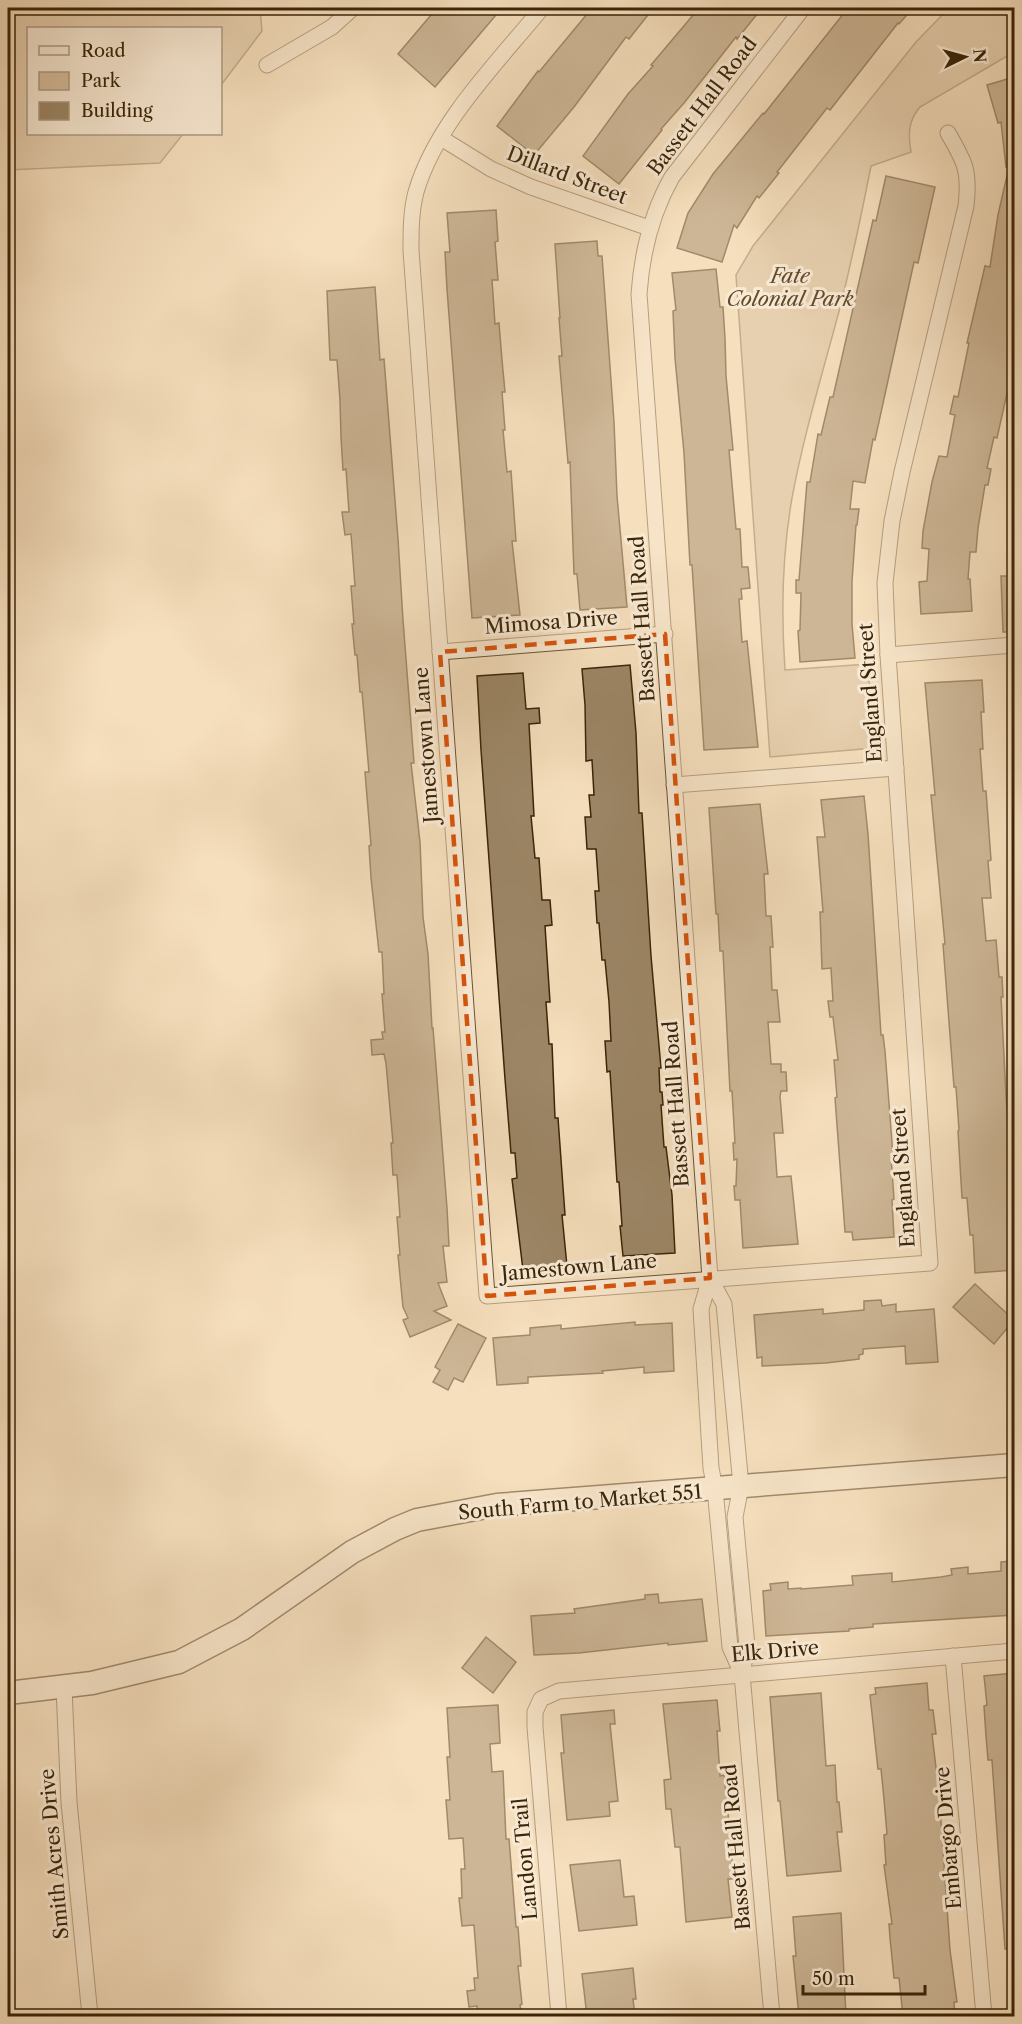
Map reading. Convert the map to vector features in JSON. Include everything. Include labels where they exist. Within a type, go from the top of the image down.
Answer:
[{"type":"main road","name":"South Farm to Market 551","points":[[8,1693],[63,1688],[179,1662],[242,1629],[352,1552],[417,1520],[497,1505],[1014,1465]]},
{"type":"street","points":[[267,64],[332,27],[353,8]]},
{"type":"street","name":"Jamestown Lane","points":[[542,8],[466,100],[441,138],[416,191],[411,220],[411,250],[487,1296],[710,1278]]},
{"type":"street","name":"Bassett Hall Road","points":[[742,1674],[730,1647],[711,1468],[701,1309],[710,1278],[639,294],[641,265],[649,228],[659,200],[672,177],[803,8]]},
{"type":"street","name":"England Street","points":[[710,1278],[930,1263],[885,583],[892,521],[904,460],[966,206],[968,185],[966,169],[962,156],[948,133]]},
{"type":"street","name":"Dillard Street","points":[[441,138],[491,169],[531,187],[649,228]]},
{"type":"street","name":"Mimosa Drive","points":[[440,652],[665,634]]},
{"type":"street","points":[[888,655],[1014,645]]},
{"type":"street","points":[[674,785],[896,768]]},
{"type":"street","name":"Bassett Hall Road","points":[[710,1278],[724,1304],[741,1486],[735,1517],[747,1646],[742,1674],[772,2016]]},
{"type":"street","name":"Elk Drive","points":[[541,1699],[559,1691],[1014,1651]]},
{"type":"street","name":"Embargo Drive","points":[[953,1656],[984,2016]]},
{"type":"street","name":"Smith Acres Drive","points":[[63,1688],[69,1802],[90,2016]]},
{"type":"street","name":"Landon Trail","points":[[541,1699],[535,1712],[535,1727],[559,2016]]},
{"type":"highlighted area","points":[[665,634],[710,1278],[487,1296],[440,652]]},
{"type":"green space","points":[[8,8],[260,8],[262,31],[222,84],[222,27],[27,27],[27,135],[182,135],[160,163],[8,170]]},
{"type":"green space","name":"Fate Colonial Park","points":[[949,8],[1014,8],[1014,52],[920,107],[913,117],[910,128],[911,152],[871,166],[841,304],[802,449],[786,541],[783,606],[785,670],[868,664],[874,748],[770,757],[736,275],[753,246],[916,42]]},
{"type":"building","points":[[437,8],[502,8],[435,87],[398,54]]},
{"type":"building","points":[[592,8],[652,8],[629,39],[626,37],[574,107],[534,155],[497,126],[538,71]]},
{"type":"building","points":[[699,8],[762,8],[661,129],[619,184],[583,156],[628,94]]},
{"type":"building","points":[[848,8],[913,8],[898,23],[830,110],[827,108],[777,172],[779,173],[759,198],[757,196],[737,228],[734,225],[722,262],[677,248],[688,213],[713,174]]},
{"type":"building","points":[[1014,77],[1014,362],[997,438],[994,437],[987,468],[991,469],[988,485],[985,485],[976,552],[970,552],[968,579],[970,579],[972,611],[921,614],[919,582],[927,581],[929,549],[922,548],[923,531],[932,482],[939,456],[947,457],[955,415],[950,414],[954,396],[958,397],[969,343],[967,343],[985,266],[990,267],[998,215],[1009,167],[1006,167],[1001,122],[998,123],[987,85]]},
{"type":"building","points":[[886,176],[935,187],[918,263],[914,262],[865,483],[853,481],[850,509],[859,509],[852,581],[855,658],[800,662],[798,631],[800,630],[801,593],[796,593],[796,580],[799,580],[807,482],[810,482],[818,434],[821,435],[830,397],[833,397],[873,220],[876,221]]},
{"type":"building","points":[[496,210],[498,241],[495,242],[498,280],[492,280],[495,324],[499,323],[505,392],[502,392],[505,430],[503,430],[507,472],[511,471],[516,541],[512,541],[520,615],[472,618],[447,289],[445,252],[450,252],[447,213]]},
{"type":"building","points":[[597,241],[598,256],[602,256],[617,496],[627,607],[580,610],[577,574],[574,574],[570,462],[568,463],[559,356],[562,356],[555,244]]},
{"type":"building","points":[[716,269],[720,307],[723,307],[726,376],[733,450],[729,450],[736,529],[740,529],[742,567],[748,567],[750,588],[741,589],[742,599],[739,599],[742,642],[747,641],[758,747],[704,750],[684,453],[675,358],[673,311],[676,310],[672,273]]},
{"type":"building","points":[[375,287],[380,360],[384,359],[398,539],[414,763],[411,763],[420,842],[423,917],[428,954],[449,1246],[443,1246],[447,1282],[438,1283],[447,1306],[434,1311],[451,1320],[410,1337],[403,1320],[408,1318],[403,1307],[398,1255],[400,1255],[397,1217],[400,1217],[397,1175],[393,1175],[391,1143],[393,1143],[386,1063],[384,1054],[372,1055],[371,1040],[383,1039],[382,1032],[385,1032],[382,952],[379,952],[371,878],[369,846],[371,845],[365,772],[369,772],[362,692],[360,692],[352,624],[354,624],[351,586],[355,586],[351,534],[345,535],[342,512],[349,512],[346,469],[343,470],[337,360],[330,360],[327,291]]},
{"type":"building","points":[[1001,576],[1014,576],[1014,632],[1003,632]]},
{"type":"building","points":[[630,665],[636,733],[639,813],[642,813],[661,1068],[659,1068],[664,1147],[666,1147],[672,1195],[675,1253],[623,1256],[610,1071],[607,1072],[605,1041],[611,1041],[609,1002],[605,960],[602,960],[599,923],[597,923],[595,891],[599,891],[596,849],[587,849],[585,817],[591,817],[589,795],[594,795],[592,760],[586,761],[582,669]]},
{"type":"building","points":[[523,673],[526,709],[539,708],[540,723],[529,724],[534,816],[531,816],[535,858],[539,858],[542,900],[550,900],[552,925],[545,926],[550,1002],[546,1002],[549,1044],[552,1044],[555,1118],[558,1118],[565,1215],[562,1215],[567,1266],[523,1270],[512,1179],[517,1178],[515,1153],[511,1153],[505,1079],[477,676]]},
{"type":"building","points":[[982,680],[983,749],[980,749],[983,791],[986,791],[991,898],[982,898],[986,941],[996,940],[999,977],[1002,977],[1008,1127],[1014,1127],[1014,1270],[975,1273],[973,1235],[970,1235],[967,1198],[962,1198],[956,1087],[954,1087],[943,944],[945,944],[931,795],[935,795],[925,683]]},
{"type":"building","points":[[864,796],[881,1035],[883,1035],[885,1051],[893,1156],[891,1156],[894,1237],[853,1240],[852,1232],[845,1232],[835,1098],[837,1097],[834,1060],[838,1060],[833,1017],[830,1017],[828,1001],[833,1001],[831,968],[822,969],[820,912],[823,912],[817,837],[825,837],[821,800]]},
{"type":"building","points":[[760,804],[768,874],[764,874],[766,916],[771,916],[773,947],[770,947],[772,990],[777,990],[780,1022],[768,1022],[771,1064],[781,1064],[781,1072],[786,1072],[787,1091],[781,1091],[780,1096],[783,1133],[774,1133],[777,1177],[791,1176],[798,1244],[743,1248],[740,1200],[735,1200],[737,1159],[734,1160],[733,1143],[735,1143],[723,951],[720,951],[718,914],[716,914],[709,808]]},
{"type":"building","points":[[975,1284],[1014,1320],[994,1344],[953,1307]]},
{"type":"building","points":[[881,1300],[882,1306],[896,1304],[896,1312],[934,1309],[938,1362],[906,1364],[905,1346],[863,1349],[863,1354],[859,1355],[859,1359],[826,1363],[762,1366],[762,1357],[757,1358],[754,1315],[823,1309],[823,1314],[864,1310],[864,1301]]},
{"type":"building","points":[[635,1322],[635,1325],[672,1323],[674,1371],[644,1373],[644,1367],[602,1371],[603,1373],[528,1377],[528,1383],[497,1385],[493,1338],[530,1335],[530,1328],[561,1325],[561,1329]]},
{"type":"building","points":[[458,1324],[486,1338],[463,1382],[454,1378],[448,1390],[433,1382],[440,1370],[435,1367]]},
{"type":"building","points":[[1014,1561],[1014,1615],[873,1624],[873,1627],[849,1629],[849,1631],[766,1636],[763,1591],[771,1590],[770,1584],[788,1582],[788,1589],[853,1585],[852,1576],[892,1573],[892,1582],[952,1575],[951,1569],[968,1567],[968,1574],[1001,1571],[1001,1562]]},
{"type":"building","points":[[658,1594],[659,1603],[702,1599],[707,1641],[534,1655],[531,1616],[575,1613],[574,1609],[645,1599],[645,1595]]},
{"type":"building","points":[[486,1637],[516,1662],[493,1693],[462,1668]]},
{"type":"building","points":[[1014,1673],[1014,1948],[1005,1949],[992,1760],[988,1760],[986,1736],[984,1706],[987,1705],[984,1676]]},
{"type":"building","points":[[927,1683],[929,1710],[933,1710],[936,1734],[932,1734],[939,1793],[950,1950],[957,2002],[954,2002],[955,2016],[903,2016],[899,1978],[894,1978],[890,1938],[889,1924],[892,1924],[884,1865],[886,1865],[884,1835],[887,1834],[881,1769],[878,1769],[870,1695],[876,1694],[875,1688]]},
{"type":"building","points":[[821,1693],[826,1766],[835,1765],[837,1802],[839,1802],[842,1832],[837,1832],[841,1871],[787,1876],[780,1801],[778,1801],[770,1697]]},
{"type":"building","points":[[717,1700],[720,1776],[724,1775],[734,1879],[728,1879],[732,1917],[686,1922],[680,1847],[675,1847],[671,1809],[666,1809],[664,1780],[671,1779],[663,1704]]},
{"type":"building","points":[[498,1705],[500,1743],[490,1744],[492,1772],[503,1771],[506,1839],[509,1839],[516,1927],[518,1927],[521,1966],[518,1966],[522,2004],[520,2005],[521,2011],[477,2015],[477,2006],[469,2007],[467,1991],[475,1990],[474,1978],[478,1978],[474,1925],[462,1926],[459,1898],[462,1898],[461,1869],[465,1869],[463,1838],[449,1839],[446,1800],[450,1800],[447,1708]]},
{"type":"building","points":[[614,1710],[615,1724],[610,1724],[618,1801],[609,1802],[610,1816],[567,1820],[561,1753],[564,1753],[561,1715]]},
{"type":"building","points":[[620,1860],[624,1897],[634,1896],[637,1925],[579,1931],[570,1865]]},
{"type":"building","points":[[841,1913],[846,2016],[799,2016],[793,1956],[796,1956],[793,1917]]},
{"type":"building","points":[[633,1968],[635,2016],[587,2016],[582,1974]]}]
